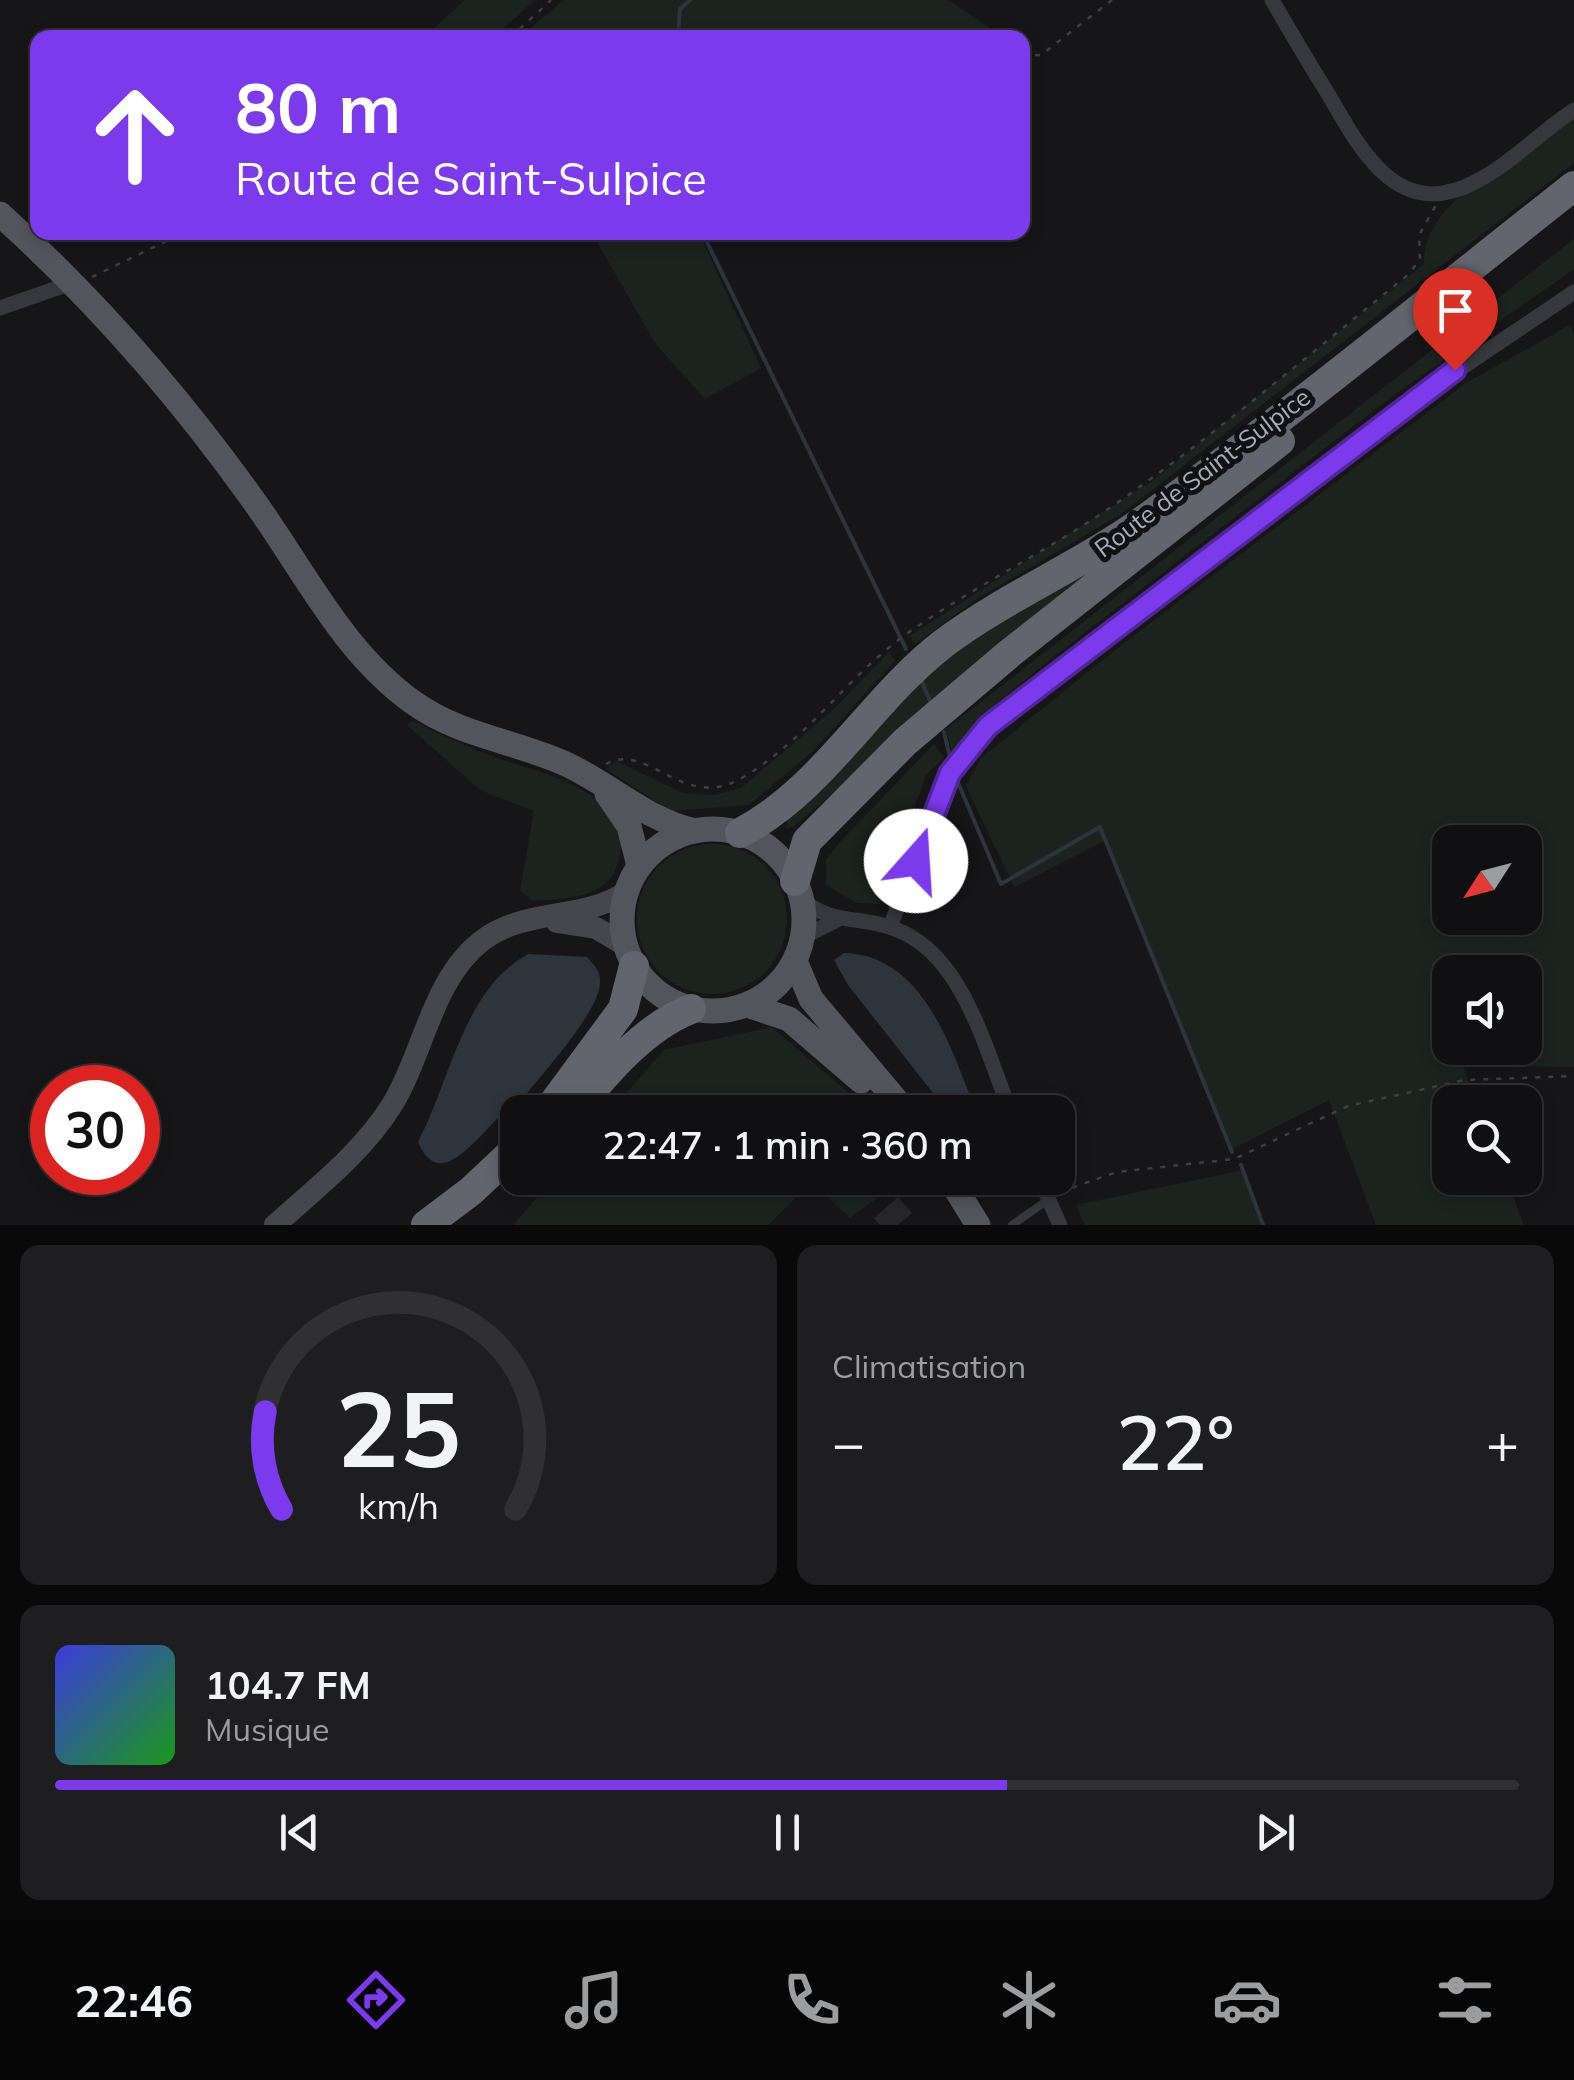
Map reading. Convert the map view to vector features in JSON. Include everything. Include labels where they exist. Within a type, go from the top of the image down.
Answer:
[{"type":"highway","name":"Route de Saint-Sulpice","points":[[740,834],[776,810],[816,774],[885,698],[942,645],[1142,522],[1574,186]]},
{"type":"highway","points":[[798,890],[814,832],[905,742],[997,664],[1574,212]]},
{"type":"highway","points":[[560,1095],[623,1010],[630,956]]},
{"type":"highway","points":[[590,1095],[635,1047],[667,1020],[691,1009]]},
{"type":"highway","points":[[426,1225],[471,1192],[500,1164]]},
{"type":"highway","points":[[461,1225],[500,1192]]},
{"type":"main road","points":[[0,214],[72,283],[212,444],[342,633],[382,678],[455,727],[556,760],[661,821],[695,831],[740,834],[772,851],[798,890],[799,949],[811,999],[892,1095]]},
{"type":"main road","points":[[593,781],[629,826],[639,866]]},
{"type":"main road","points":[[695,831],[664,843],[639,866],[626,892],[621,918],[630,956],[658,994],[691,1009],[720,1012],[747,1005],[775,988],[799,949]]},
{"type":"main road","points":[[747,1005],[776,1012],[800,1027],[876,1095]]},
{"type":"main road","points":[[959,1195],[978,1225]]},
{"type":"street","points":[[1272,0],[1375,167],[1398,185],[1435,194],[1457,190],[1488,175],[1574,110]]},
{"type":"street","points":[[0,308],[72,283]]},
{"type":"street","points":[[890,927],[950,773],[988,726],[1408,404],[1574,292]]},
{"type":"street","points":[[798,890],[838,920],[890,927],[921,941],[948,971],[1003,1095]]},
{"type":"street","points":[[275,1225],[372,1134],[412,1068],[440,996],[462,959],[484,939],[509,926],[598,906],[626,892]]},
{"type":"street","points":[[799,949],[838,920]]},
{"type":"street","points":[[509,926],[574,923],[596,928],[630,956]]},
{"type":"street","points":[[1046,1195],[1060,1225]]},
{"type":"lane","points":[[1012,1225],[1048,1200]]},
{"type":"path","points":[[519,30],[551,0]]},
{"type":"path","points":[[1030,56],[1041,56],[1112,0]]},
{"type":"path","points":[[593,781],[604,765],[624,758],[692,787],[736,782],[816,719],[906,634],[1112,506],[1409,274],[1420,259],[1419,235],[1436,209],[1435,194]]},
{"type":"path","points":[[72,283],[167,240]]},
{"type":"path","points":[[1048,1200],[1117,1172],[1234,1159],[1348,1106],[1465,1080],[1574,1076]]},
{"type":"shaded area","points":[[465,0],[535,0],[502,30],[432,30]]},
{"type":"shaded area","points":[[564,0],[948,0],[993,30],[528,30]]},
{"type":"shaded area","points":[[1574,118],[1574,163],[1121,514],[977,599],[915,644],[909,636],[1152,481],[1424,264],[1427,241],[1439,219],[1457,199],[1504,162]]},
{"type":"shaded area","points":[[1574,239],[1574,269],[1394,395],[1079,637],[995,704],[952,752],[946,729]]},
{"type":"shaded area","points":[[596,240],[702,240],[761,368],[705,399],[655,343]]},
{"type":"shaded area","points":[[1570,325],[1574,334],[1574,1067],[1463,1066],[1470,1085],[1432,1085],[1432,1195],[1513,1195],[1524,1225],[1376,1225],[1329,1100],[1232,1149],[1106,840],[1014,887],[966,786],[981,758],[1119,647],[1466,383]]},
{"type":"shaded area","points":[[1086,571],[1092,578],[786,829],[789,814],[906,692],[985,629]]},
{"type":"shaded area","points":[[889,652],[895,661],[812,752],[749,805],[671,811],[606,769],[616,761],[683,793],[714,795],[741,788],[835,708]]},
{"type":"shaded area","points":[[413,721],[475,749],[552,776],[597,800],[613,816],[621,837],[613,875],[584,895],[533,901],[520,891],[534,811],[480,790],[407,725]]},
{"type":"shaded area","points":[[934,744],[944,758],[926,775],[880,904],[857,903],[826,885],[826,860],[839,843]]},
{"type":"shaded area","points":[[712,844],[741,850],[765,866],[781,890],[787,919],[781,948],[765,972],[741,988],[712,994],[683,988],[659,972],[643,948],[637,919],[643,890],[659,866],[683,850]]},
{"type":"shaded area","points":[[844,953],[872,958],[895,970],[915,988],[945,1035],[969,1095],[935,1095],[848,985],[834,960]]},
{"type":"shaded area","points":[[528,954],[587,957],[597,969],[600,984],[579,1028],[526,1095],[500,1095],[500,1117],[455,1159],[441,1163],[429,1159],[418,1142],[473,1013],[506,970]]},
{"type":"shaded area","points":[[772,1027],[851,1095],[625,1095],[664,1050]]},
{"type":"shaded area","points":[[1244,1170],[1265,1225],[1085,1225],[1076,1205]]},
{"type":"shaded area","points":[[539,1195],[799,1195],[768,1225],[513,1225]]},
{"type":"shaded area","points":[[826,1195],[881,1195],[850,1218]]},
{"type":"building","points":[[898,1197],[912,1213],[898,1225],[880,1225],[874,1218]]},
{"type":"waterway","points":[[679,30],[680,9],[690,0]]},
{"type":"waterway","points":[[706,240],[906,649]]},
{"type":"waterway","points":[[922,682],[931,703]]},
{"type":"waterway","points":[[944,732],[950,757]]},
{"type":"waterway","points":[[959,785],[1001,884],[1100,827],[1232,1152]]},
{"type":"waterway","points":[[1241,1165],[1263,1225]]},
{"type":"route","points":[[916,861],[950,773],[988,726],[1455,370]]}]
